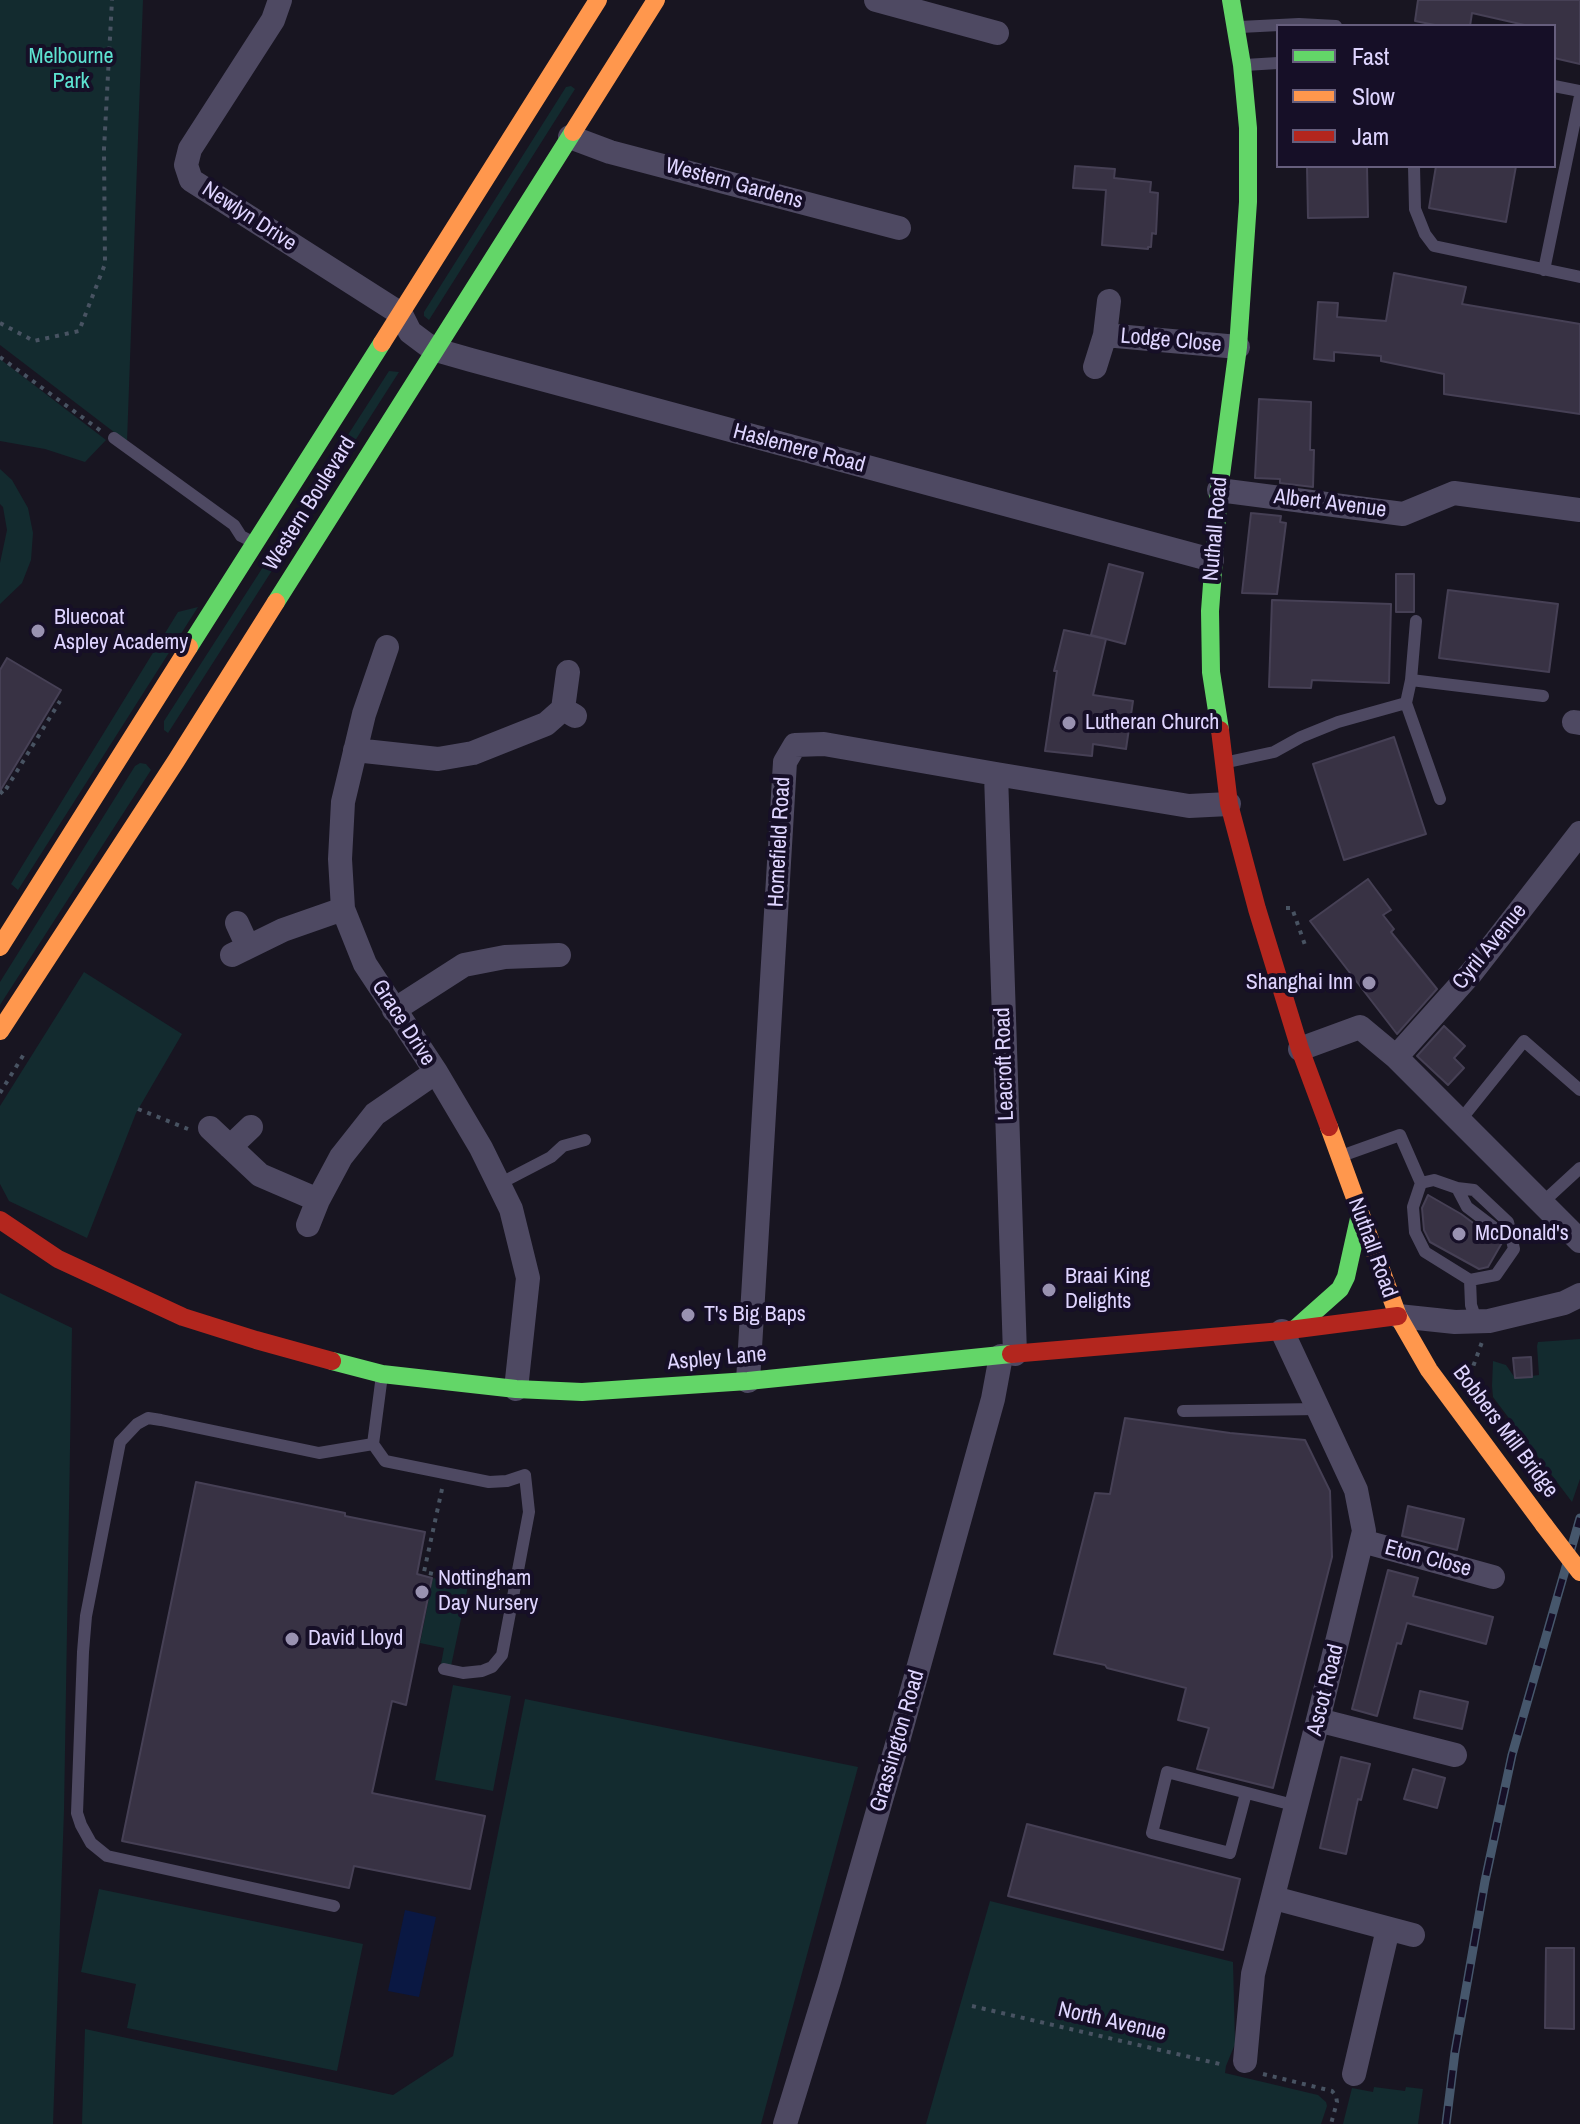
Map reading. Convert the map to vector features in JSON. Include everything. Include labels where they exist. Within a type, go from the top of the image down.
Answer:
[{"type":"main road","name":"Western Boulevard","points":[[0,1031],[154,748],[255,544],[564,64],[598,0]]},
{"type":"main road","name":"Western Boulevard","points":[[0,947],[154,748],[436,350],[570,137],[596,84],[656,0]]},
{"type":"main road","name":"Nuthall Road","points":[[1231,0],[1248,128],[1248,202],[1238,347],[1212,560],[1211,672],[1229,804],[1257,909],[1300,1049],[1398,1316]]},
{"type":"main road","points":[[1289,1330],[1340,1289],[1346,1277],[1360,1214]]},
{"type":"main road","name":"Aspley Lane","points":[[0,1220],[58,1259],[183,1317],[382,1374],[516,1389],[582,1392],[748,1381],[1289,1330],[1398,1316]]},
{"type":"main road","name":"Aspley Lane","points":[[15,1252],[58,1259]]},
{"type":"main road","name":"Bobbers Mill Bridge","points":[[1398,1316],[1447,1396],[1580,1572]]},
{"type":"street","name":"Newlyn Drive","points":[[280,0],[273,20],[190,149],[186,165],[191,180],[401,314]]},
{"type":"street","points":[[876,0],[997,33]]},
{"type":"street","name":"Western Gardens","points":[[570,137],[610,152],[899,228]]},
{"type":"street","name":"Lodge Close","points":[[1095,367],[1105,335],[1109,301]]},
{"type":"street","name":"Haslemere Road","points":[[401,314],[410,332],[436,350],[1212,560]]},
{"type":"street","name":"Lodge Close","points":[[1105,335],[1238,347]]},
{"type":"street","name":"Albert Avenue","points":[[1219,490],[1403,514],[1454,493],[1580,510]]},
{"type":"street","name":"Grace Drive","points":[[387,647],[364,714],[343,802],[340,859],[343,909],[365,964],[436,1072],[481,1148],[511,1209],[528,1278],[516,1389]]},
{"type":"street","points":[[355,750],[438,759],[473,753],[569,712],[568,672]]},
{"type":"street","name":"Homefield Road","points":[[748,1381],[785,762],[795,745],[824,744],[1189,806],[1229,804]]},
{"type":"street","name":"Leacroft Road","points":[[996,774],[1008,1355]]},
{"type":"street","name":"Cyril Avenue","points":[[1396,1057],[1472,972],[1580,833]]},
{"type":"street","points":[[237,923],[240,951],[283,930],[343,909]]},
{"type":"street","points":[[394,1010],[464,965],[544,948]]},
{"type":"street","points":[[1300,1049],[1360,1027],[1396,1057],[1580,1241]]},
{"type":"street","points":[[308,1225],[341,1157],[375,1114],[436,1072]]},
{"type":"street","points":[[230,1147],[251,1127]]},
{"type":"street","points":[[210,1128],[260,1175],[318,1200]]},
{"type":"street","name":"Nuthall Road","points":[[1398,1316],[1455,1322],[1482,1321],[1564,1303],[1580,1295]]},
{"type":"street","name":"Ascot Road","points":[[1245,2061],[1253,1974],[1362,1541],[1363,1518],[1356,1490],[1318,1409],[1289,1330]]},
{"type":"street","name":"Grassington Road","points":[[785,2124],[829,1981],[1008,1355]]},
{"type":"street","name":"Eton Close","points":[[1362,1541],[1493,1577]]},
{"type":"street","points":[[1318,1720],[1455,1755]]},
{"type":"street","points":[[1274,1898],[1413,1935]]},
{"type":"street","points":[[1354,2074],[1388,1929]]},
{"type":"lane","points":[[1236,27],[1276,25]]},
{"type":"lane","points":[[1242,65],[1276,63]]},
{"type":"lane","points":[[1544,270],[1580,94],[1556,87]]},
{"type":"lane","points":[[1414,168],[1415,209],[1425,234],[1434,246],[1580,277]]},
{"type":"lane","points":[[114,438],[234,525],[241,536],[255,544]]},
{"type":"lane","points":[[1416,621],[1406,703],[1440,799]]},
{"type":"lane","points":[[1411,680],[1543,696]]},
{"type":"lane","points":[[1225,763],[1274,752],[1338,722],[1406,703]]},
{"type":"lane","points":[[1459,1122],[1524,1041],[1580,1090]]},
{"type":"lane","points":[[1339,1157],[1400,1135],[1421,1183],[1413,1207],[1415,1232],[1425,1252],[1470,1280],[1496,1275],[1514,1249],[1510,1230],[1496,1229],[1467,1207],[1457,1188],[1434,1180],[1421,1183]]},
{"type":"lane","points":[[499,1184],[551,1157],[563,1146],[585,1140]]},
{"type":"lane","points":[[1542,1203],[1580,1168]]},
{"type":"lane","points":[[1470,1280],[1471,1305],[1482,1321]]},
{"type":"lane","points":[[382,1374],[373,1444],[385,1461],[489,1482],[507,1481],[525,1475],[529,1512],[502,1655],[492,1667],[482,1671],[463,1673],[444,1669]]},
{"type":"lane","points":[[1183,1411],[1318,1409]]},
{"type":"lane","points":[[334,1906],[107,1856],[91,1843],[77,1813],[85,1628],[120,1442],[137,1424],[148,1418],[161,1420],[319,1453],[373,1444]]},
{"type":"lane","points":[[1246,1793],[1230,1853],[1152,1833],[1167,1772],[1297,1806]]},
{"type":"path","points":[[0,323],[34,341],[79,331],[105,264],[104,149],[112,0]]},
{"type":"path","points":[[0,357],[94,427],[114,438]]},
{"type":"path","points":[[0,791],[3,794],[60,701]]},
{"type":"path","points":[[138,1109],[190,1130],[210,1128]]},
{"type":"path","points":[[1471,1375],[1482,1321]]},
{"type":"path","points":[[445,1474],[424,1572],[515,1591]]},
{"type":"path","name":"North Avenue","points":[[972,2006],[1226,2066],[1245,2061]]},
{"type":"path","points":[[1245,2061],[1254,2071],[1332,2091],[1337,2102],[1331,2124]]},
{"type":"green space","name":"Melbourne Park","points":[[0,0],[143,0],[127,442],[0,345]]},
{"type":"green space","points":[[566,87],[575,89],[429,320],[424,312]]},
{"type":"green space","points":[[0,359],[106,440],[85,462],[45,449],[0,441]]},
{"type":"green space","points":[[389,371],[399,372],[168,733],[164,730],[164,721]]},
{"type":"green space","points":[[0,469],[12,480],[28,508],[33,533],[31,560],[22,583],[0,604],[0,563],[7,530],[0,504]]},
{"type":"green space","points":[[198,607],[18,890],[11,884],[178,612]]},
{"type":"green space","points":[[140,763],[151,770],[0,1005],[0,982],[135,766]]},
{"type":"green space","points":[[84,972],[182,1034],[136,1113],[87,1238],[9,1201],[0,1184],[0,1106]]},
{"type":"green space","points":[[0,1293],[72,1328],[64,1810],[53,2124],[0,2124]]},
{"type":"green space","points":[[1580,1339],[1580,1479],[1572,1502],[1493,1397],[1493,1361],[1506,1365],[1515,1378],[1539,1375],[1538,1342]]},
{"type":"green space","points":[[433,1578],[468,1586],[451,1666],[441,1664],[444,1648],[420,1643]]},
{"type":"green space","points":[[453,1685],[511,1696],[493,1791],[435,1780]]},
{"type":"green space","points":[[525,1699],[858,1767],[761,2124],[82,2124],[85,2029],[393,2095],[453,2056]]},
{"type":"green space","points":[[99,1889],[363,1944],[337,2071],[127,2028],[136,1984],[81,1972]]},
{"type":"green space","points":[[990,1901],[1233,1962],[1235,2044],[1225,2073],[1318,2095],[1327,2106],[1321,2124],[926,2124]]},
{"type":"green space","points":[[1374,2087],[1405,2091],[1406,2087],[1423,2089],[1418,2124],[1343,2124],[1352,2088],[1373,2092]]},
{"type":"water","points":[[405,1910],[436,1917],[419,1997],[388,1991]]},
{"type":"building","points":[[1418,0],[1580,0],[1580,64],[1556,58],[1556,24],[1520,24],[1472,13],[1470,24],[1415,21]]},
{"type":"building","points":[[1075,166],[1115,169],[1114,178],[1151,182],[1150,192],[1158,193],[1156,234],[1152,233],[1151,247],[1102,245],[1106,190],[1073,188]]},
{"type":"building","points":[[1307,168],[1367,168],[1368,217],[1308,218]]},
{"type":"building","points":[[1436,168],[1516,168],[1506,222],[1429,208]]},
{"type":"building","points":[[1394,273],[1466,287],[1462,304],[1580,324],[1580,414],[1444,394],[1444,374],[1381,361],[1381,356],[1334,352],[1334,361],[1314,359],[1318,302],[1338,303],[1337,317],[1386,321]]},
{"type":"building","points":[[1259,399],[1311,402],[1313,487],[1280,483],[1280,479],[1255,478]]},
{"type":"building","points":[[1251,513],[1281,516],[1280,522],[1286,523],[1277,594],[1242,593]]},
{"type":"building","points":[[1109,564],[1143,573],[1125,644],[1091,635]]},
{"type":"building","points":[[1396,574],[1414,574],[1414,612],[1396,612]]},
{"type":"building","points":[[1448,590],[1558,604],[1549,672],[1439,658]]},
{"type":"building","points":[[1272,600],[1391,604],[1389,683],[1312,680],[1311,688],[1269,687]]},
{"type":"building","points":[[1064,630],[1106,639],[1093,695],[1133,701],[1126,749],[1093,744],[1092,756],[1045,751],[1057,671],[1054,671]]},
{"type":"building","points":[[7,658],[61,690],[0,791],[0,670]]},
{"type":"building","points":[[1394,737],[1426,834],[1344,860],[1313,764]]},
{"type":"building","points":[[1368,879],[1391,910],[1383,915],[1394,929],[1391,932],[1437,989],[1397,1034],[1310,921]]},
{"type":"building","points":[[1444,1026],[1465,1046],[1454,1058],[1464,1068],[1448,1085],[1417,1056]]},
{"type":"building","name":"McDonald's","points":[[1428,1195],[1491,1236],[1502,1238],[1488,1267],[1479,1269],[1430,1242],[1424,1230],[1422,1208]]},
{"type":"building","points":[[1531,1357],[1532,1377],[1515,1378],[1513,1358]]},
{"type":"building","points":[[1125,1418],[1305,1440],[1330,1491],[1332,1557],[1273,1788],[1197,1769],[1209,1728],[1178,1720],[1186,1688],[1054,1654],[1095,1493],[1110,1494]]},
{"type":"building","name":"David Lloyd","points":[[196,1482],[425,1532],[417,1574],[432,1578],[406,1705],[392,1701],[372,1793],[485,1816],[470,1889],[354,1866],[349,1888],[122,1841]]},
{"type":"building","points":[[1408,1506],[1464,1519],[1457,1550],[1402,1536]]},
{"type":"building","points":[[1388,1570],[1418,1578],[1413,1596],[1493,1617],[1486,1644],[1407,1623],[1401,1644],[1397,1643],[1377,1716],[1352,1709]]},
{"type":"building","points":[[1420,1691],[1468,1702],[1462,1729],[1414,1718]]},
{"type":"building","points":[[1341,1757],[1370,1764],[1361,1800],[1358,1799],[1346,1854],[1320,1848]]},
{"type":"building","points":[[1413,1769],[1445,1778],[1437,1808],[1404,1799]]},
{"type":"building","points":[[1027,1824],[1240,1879],[1223,1950],[1008,1896]]},
{"type":"building","points":[[1546,1948],[1574,1948],[1574,2029],[1545,2028]]},
{"type":"railway","points":[[1446,2124],[1455,2052],[1485,1881],[1512,1755],[1580,1518]]},
{"type":"traffic: fast","points":[[1220,730],[1211,672],[1210,611],[1219,490],[1238,347],[1248,202],[1248,128],[1231,0]]},
{"type":"traffic: fast","points":[[276,602],[573,132]]},
{"type":"traffic: fast","points":[[189,647],[382,343]]},
{"type":"traffic: fast","points":[[1295,1329],[1340,1289],[1346,1277],[1360,1214]]},
{"type":"traffic: fast","points":[[332,1361],[382,1374],[516,1389],[582,1392],[748,1381],[1011,1354]]},
{"type":"traffic: slow","points":[[382,343],[598,0]]},
{"type":"traffic: slow","points":[[573,132],[656,0]]},
{"type":"traffic: slow","points":[[0,1031],[276,602]]},
{"type":"traffic: slow","points":[[0,947],[189,647]]},
{"type":"traffic: slow","points":[[1329,1127],[1398,1316],[1429,1370],[1544,1525]]},
{"type":"traffic: slow","points":[[1544,1525],[1580,1572]]},
{"type":"traffic: jam","points":[[1220,730],[1229,804],[1257,909],[1300,1049],[1329,1127]]},
{"type":"traffic: jam","points":[[0,1220],[58,1259],[183,1317],[332,1361]]},
{"type":"traffic: jam","points":[[1011,1354],[1282,1331],[1398,1316]]},
{"type":"place","name":"Bluecoat Aspley Academy","points":[[38,631]]},
{"type":"place","name":"Lutheran Church","points":[[1069,723]]},
{"type":"place","name":"Shanghai Inn","points":[[1369,983]]},
{"type":"place","name":"McDonald's","points":[[1459,1234]]},
{"type":"place","name":"Braai King Delights","points":[[1049,1290]]},
{"type":"place","name":"T's Big Baps","points":[[688,1315]]},
{"type":"place","name":"Nottingham Day Nursery","points":[[422,1592]]},
{"type":"place","name":"David Lloyd","points":[[292,1639]]}]
